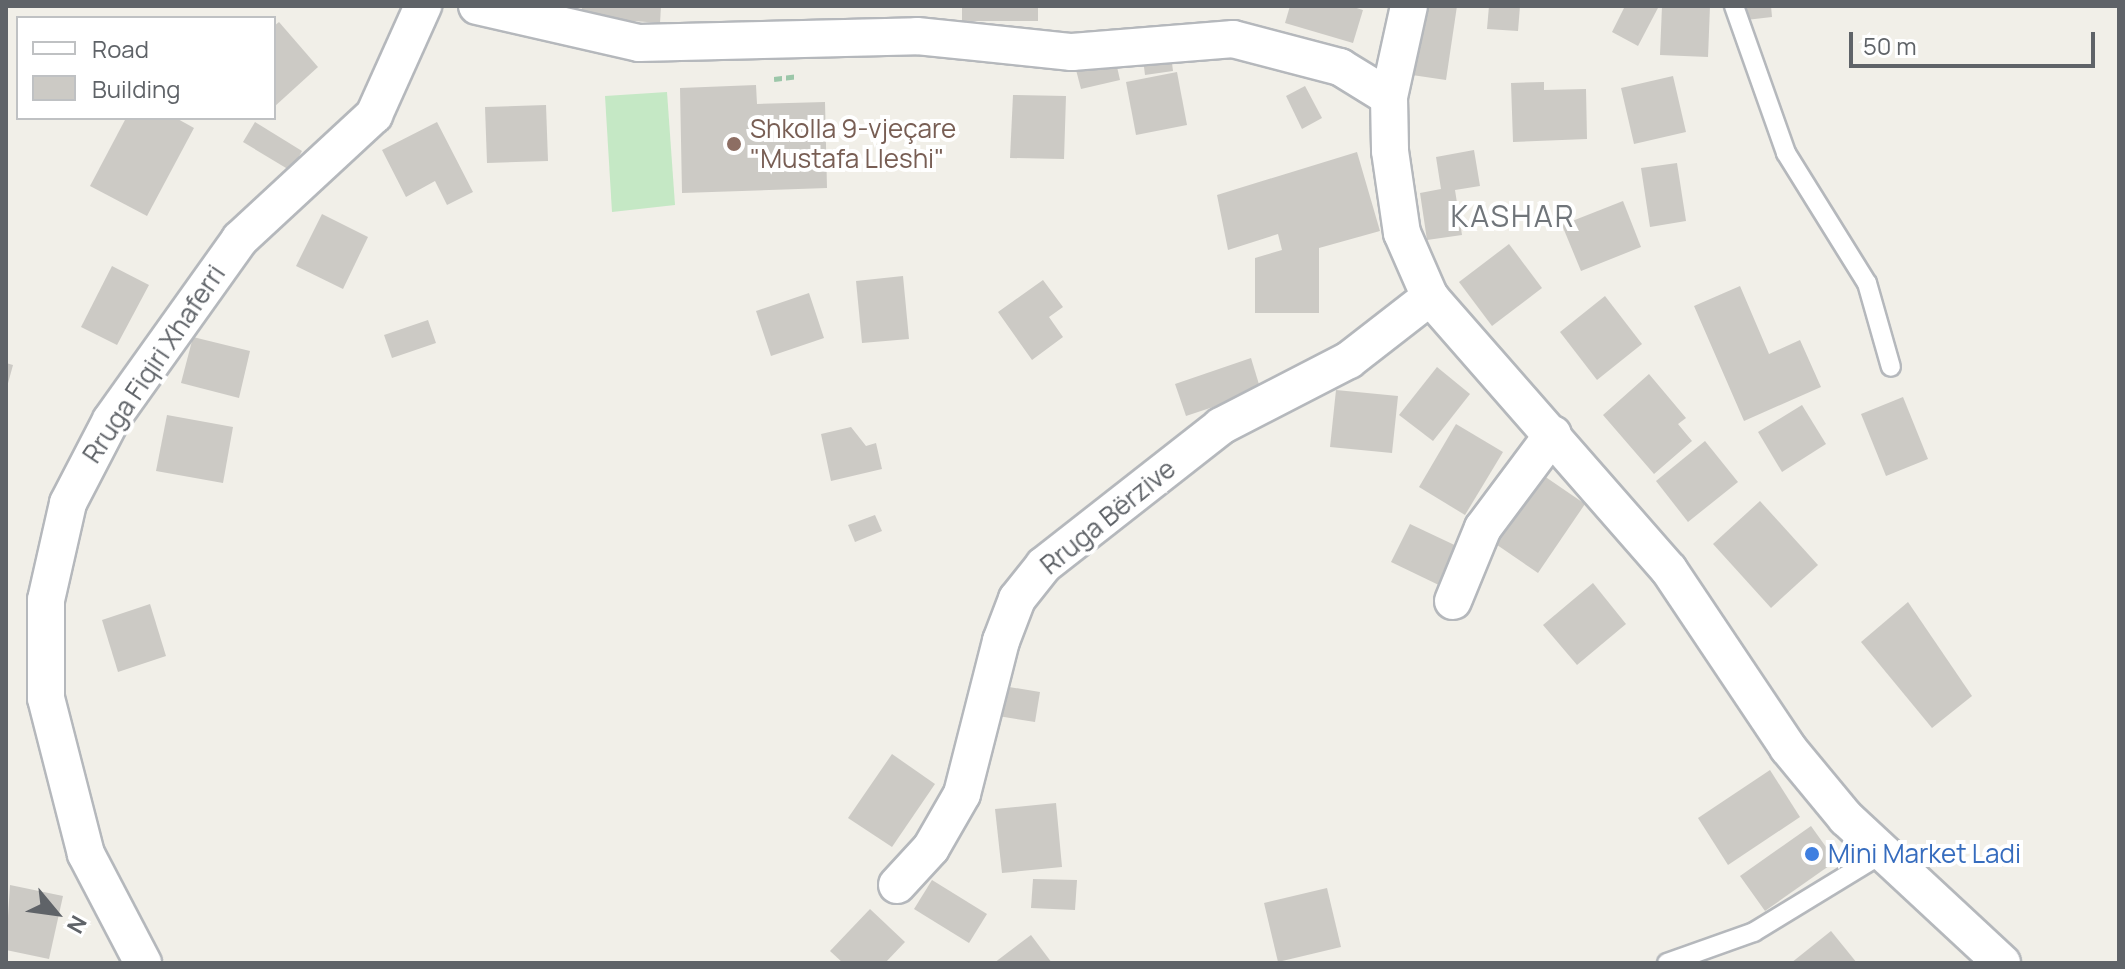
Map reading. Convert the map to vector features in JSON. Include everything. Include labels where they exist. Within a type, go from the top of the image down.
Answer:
[{"type":"street","name":"Rruga Fiqiri Xhaferri","points":[[143,963],[86,854],[46,698],[46,600],[68,503],[111,420],[240,239],[374,115],[423,6]]},
{"type":"street","points":[[477,6],[639,43],[917,36],[1072,52],[1233,39],[1340,67],[1389,97]]},
{"type":"street","points":[[1409,6],[1389,97],[1402,233],[1430,297],[1669,570],[1788,748],[1882,854],[2002,963]]},
{"type":"street","name":"Rruga Bërzive","points":[[897,885],[931,848],[962,794],[1001,641],[1017,599],[1044,565],[1221,426],[1349,360],[1430,297]]},
{"type":"street","points":[[1453,601],[1483,528],[1553,434]]},
{"type":"lane","points":[[1734,6],[1786,153],[1867,283],[1891,367]]},
{"type":"lane","points":[[1667,963],[1754,932],[1882,854]]},
{"type":"green space","points":[[667,92],[675,205],[612,212],[605,96]]},
{"type":"building","points":[[582,6],[661,6],[660,23],[581,17]]},
{"type":"building","points":[[962,6],[1038,6],[1038,21],[962,21]]},
{"type":"building","points":[[1290,6],[1350,6],[1363,10],[1353,43],[1285,23]]},
{"type":"building","points":[[1422,6],[1457,6],[1446,80],[1412,75]]},
{"type":"building","points":[[1489,6],[1520,6],[1518,31],[1487,29]]},
{"type":"building","points":[[1625,6],[1659,6],[1638,46],[1612,32]]},
{"type":"building","points":[[1662,6],[1710,6],[1708,57],[1660,55]]},
{"type":"building","points":[[1744,6],[1771,6],[1772,17],[1746,20]]},
{"type":"building","points":[[279,22],[318,67],[276,105],[276,24]]},
{"type":"building","points":[[1171,55],[1173,71],[1145,75],[1143,59]]},
{"type":"building","points":[[1115,58],[1120,80],[1081,89],[1075,66]]},
{"type":"building","points":[[1177,72],[1187,125],[1136,135],[1126,82]]},
{"type":"building","points":[[1673,76],[1686,132],[1634,144],[1621,88]]},
{"type":"building","points":[[1544,82],[1544,90],[1586,89],[1587,139],[1513,142],[1511,83]]},
{"type":"building","points":[[756,85],[757,104],[825,102],[827,188],[682,193],[680,88]]},
{"type":"building","points":[[1305,86],[1322,118],[1302,129],[1286,96]]},
{"type":"building","points":[[1013,95],[1066,96],[1064,159],[1010,158]]},
{"type":"building","points":[[546,105],[548,161],[487,163],[485,107]]},
{"type":"building","points":[[125,120],[180,120],[194,128],[147,216],[90,186]]},
{"type":"building","points":[[255,122],[302,151],[291,171],[243,142]]},
{"type":"building","points":[[437,122],[473,192],[447,205],[435,181],[406,197],[382,150]]},
{"type":"building","points":[[1474,150],[1480,186],[1455,190],[1462,235],[1427,240],[1420,193],[1441,189],[1436,157]]},
{"type":"building","points":[[1357,152],[1380,231],[1319,248],[1319,313],[1255,313],[1255,258],[1282,250],[1278,234],[1228,250],[1217,195]]},
{"type":"building","points":[[1677,163],[1686,221],[1650,227],[1641,168]]},
{"type":"building","points":[[1623,201],[1641,247],[1581,271],[1562,225]]},
{"type":"building","points":[[322,214],[368,237],[343,289],[296,266]]},
{"type":"building","points":[[1509,244],[1542,288],[1492,326],[1459,282]]},
{"type":"building","points":[[112,266],[149,285],[117,345],[81,327]]},
{"type":"building","points":[[903,276],[909,339],[862,343],[856,281]]},
{"type":"building","points":[[1043,280],[1063,307],[1049,317],[1063,337],[1032,360],[998,312]]},
{"type":"building","points":[[1740,286],[1769,354],[1800,340],[1821,387],[1744,421],[1694,306]]},
{"type":"building","points":[[809,293],[824,338],[771,356],[756,311]]},
{"type":"building","points":[[1605,296],[1642,344],[1597,380],[1560,332]]},
{"type":"building","points":[[428,320],[436,343],[392,358],[384,335]]},
{"type":"building","points":[[193,337],[250,351],[239,398],[181,383]]},
{"type":"building","points":[[1251,358],[1261,391],[1186,416],[1175,384]]},
{"type":"building","points":[[6,363],[13,365],[7,387],[6,386]]},
{"type":"building","points":[[1437,367],[1470,394],[1433,441],[1399,415]]},
{"type":"building","points":[[1649,374],[1686,418],[1678,424],[1692,441],[1654,474],[1603,415]]},
{"type":"building","points":[[1336,390],[1398,396],[1392,453],[1330,447]]},
{"type":"building","points":[[1903,397],[1928,459],[1886,476],[1861,414]]},
{"type":"building","points":[[1802,405],[1826,444],[1782,472],[1758,432]]},
{"type":"building","points":[[167,415],[233,427],[223,483],[156,471]]},
{"type":"building","points":[[1456,424],[1503,452],[1465,515],[1419,487]]},
{"type":"building","points":[[851,427],[866,446],[876,443],[882,469],[831,481],[821,434]]},
{"type":"building","points":[[1705,441],[1738,482],[1688,522],[1656,481]]},
{"type":"building","points":[[1531,467],[1585,504],[1538,573],[1484,536]]},
{"type":"building","points":[[1760,501],[1818,565],[1771,608],[1713,544]]},
{"type":"building","points":[[875,515],[882,531],[855,542],[848,525]]},
{"type":"building","points":[[1410,524],[1463,549],[1445,588],[1391,562]]},
{"type":"building","points":[[1593,583],[1626,624],[1577,665],[1543,625]]},
{"type":"building","points":[[1908,602],[1972,696],[1932,728],[1861,642]]},
{"type":"building","points":[[150,604],[166,656],[118,672],[102,620]]},
{"type":"building","points":[[1003,686],[1040,692],[1035,722],[998,716]]},
{"type":"building","points":[[892,754],[935,784],[892,847],[848,818]]},
{"type":"building","points":[[1770,770],[1800,817],[1728,865],[1698,818]]},
{"type":"building","points":[[1056,803],[1062,867],[1002,873],[995,809]]},
{"type":"building","points":[[1811,826],[1836,861],[1765,911],[1740,876]]},
{"type":"building","points":[[1033,879],[1077,880],[1075,910],[1031,908]]},
{"type":"building","points":[[932,880],[987,914],[969,943],[914,909]]},
{"type":"building","points":[[10,885],[63,896],[49,959],[6,950]]},
{"type":"building","points":[[1327,888],[1341,947],[1278,962],[1264,903]]},
{"type":"building","points":[[870,909],[905,942],[885,963],[843,963],[830,951]]},
{"type":"building","points":[[1831,931],[1857,963],[1791,963]]},
{"type":"building","points":[[1031,935],[1052,963],[994,963]]},
{"type":"place","name":"Shkolla 9-vjeçare \"Mustafa Lleshi\"","points":[[734,144]]},
{"type":"place","name":"Mini Market Ladi","points":[[1812,854]]},
{"type":"district","name":"KASHAR","points":[[1513,216]]}]
